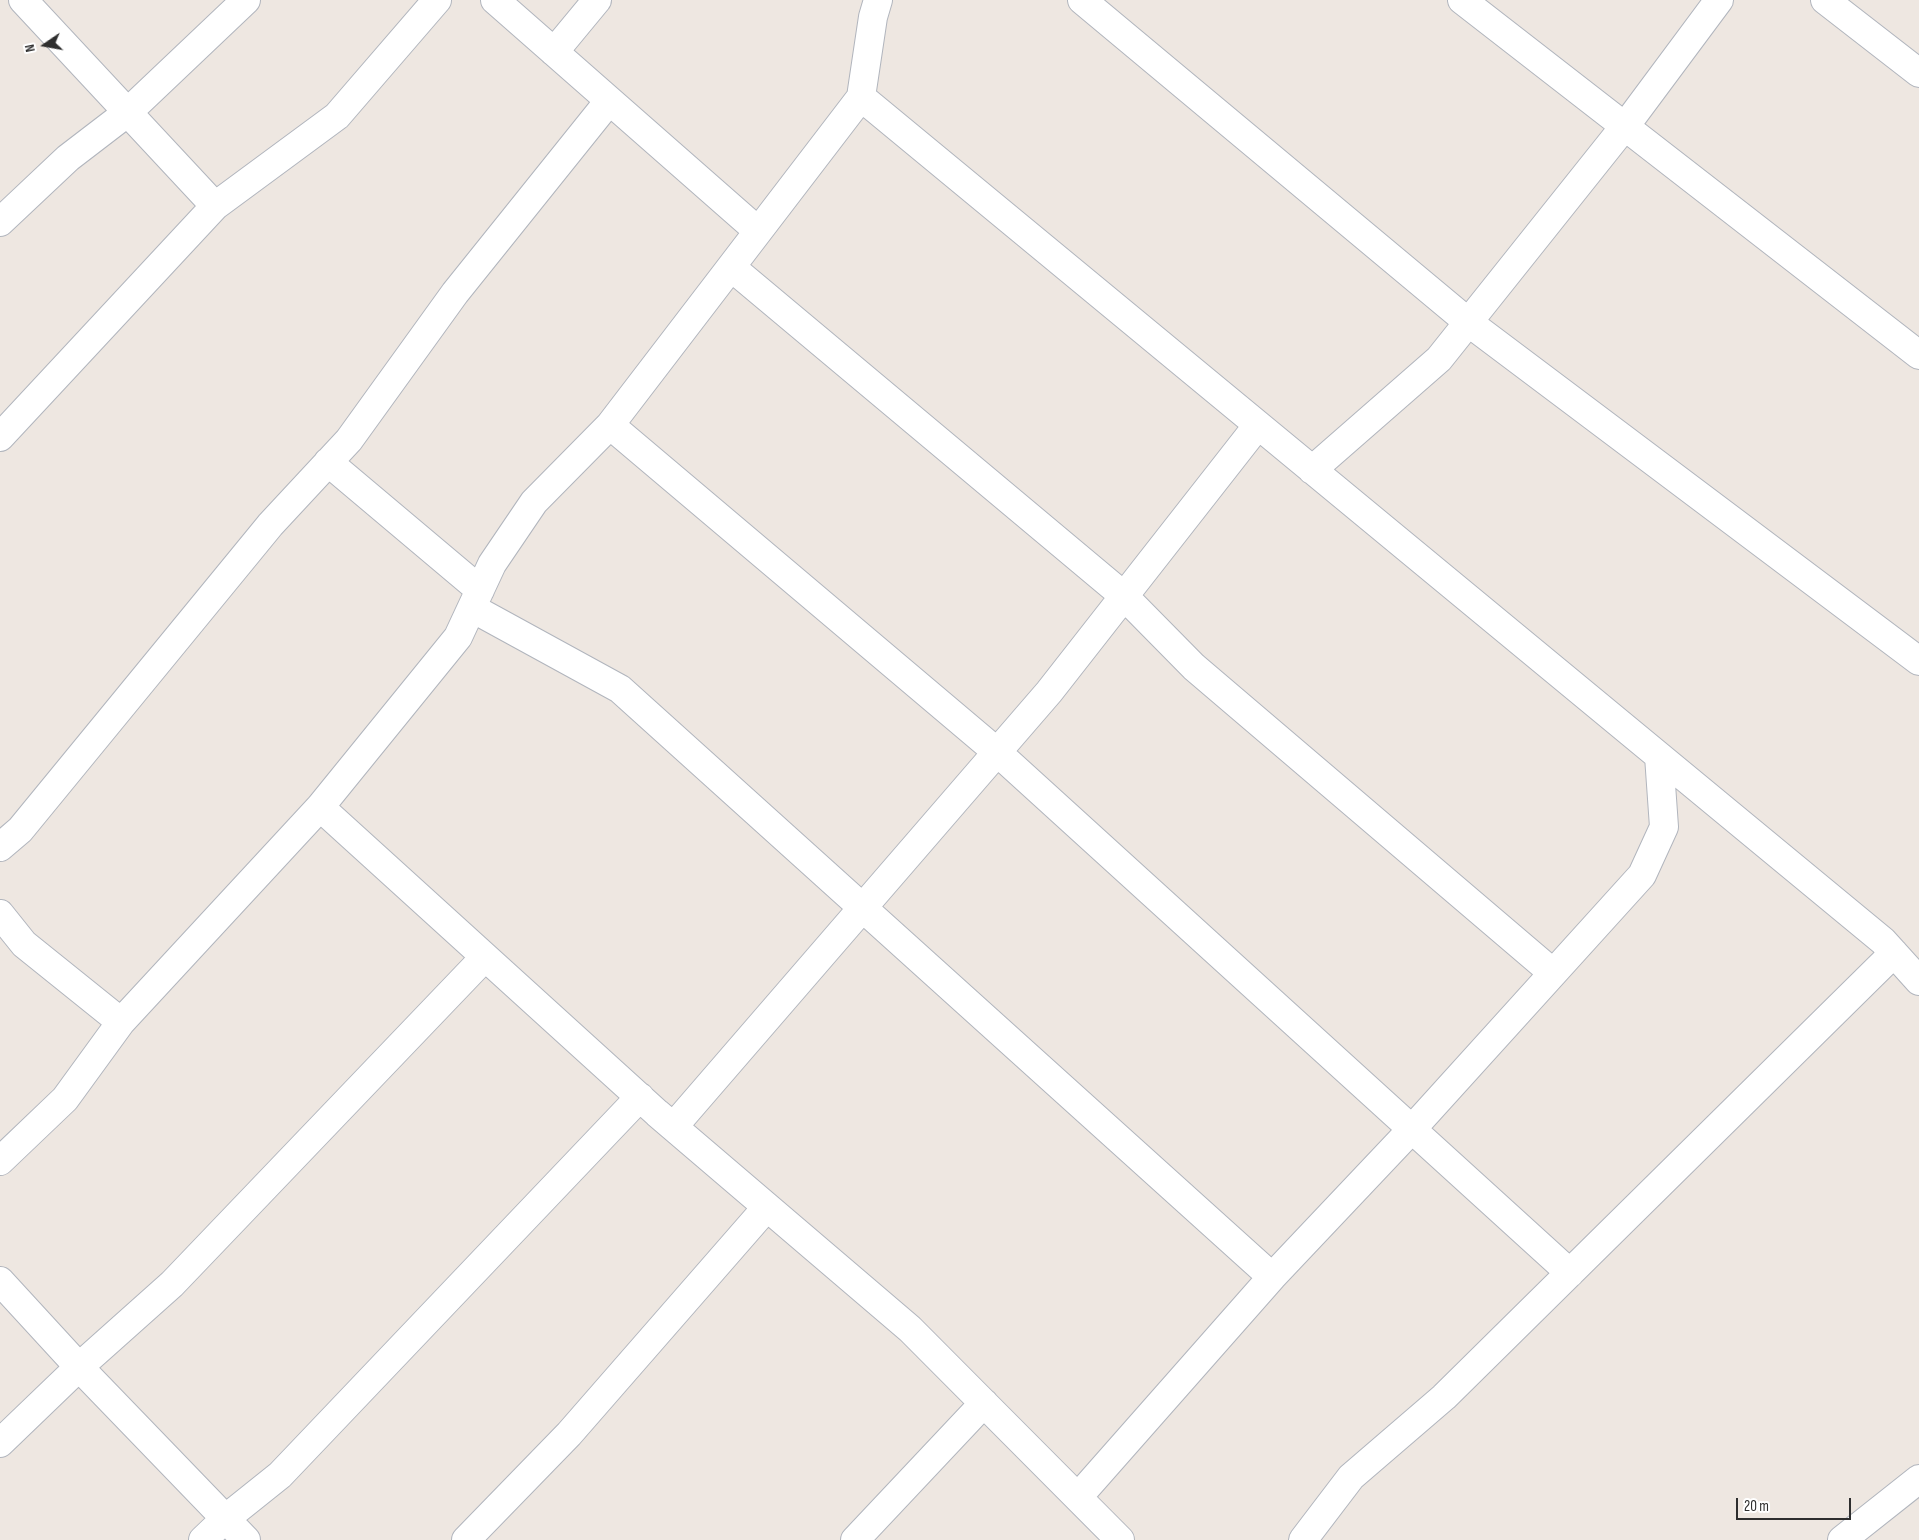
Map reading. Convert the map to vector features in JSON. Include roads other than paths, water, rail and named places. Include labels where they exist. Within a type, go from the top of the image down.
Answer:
[{"type":"street","points":[[23,0],[215,206]]},
{"type":"street","points":[[0,222],[68,158],[128,112],[246,0]]},
{"type":"street","points":[[0,437],[215,206],[336,116],[437,0]]},
{"type":"street","points":[[495,0],[758,231]]},
{"type":"street","points":[[554,52],[597,0]]},
{"type":"street","points":[[0,1160],[64,1099],[121,1022],[320,807],[458,637],[492,564],[534,502],[610,425],[861,97],[873,17],[878,0]]},
{"type":"street","points":[[1082,0],[1468,322],[1919,661]]},
{"type":"street","points":[[1462,0],[1623,127],[1919,355]]},
{"type":"street","points":[[1312,470],[1439,358],[1623,127],[1719,0]]},
{"type":"street","points":[[1825,0],[1919,73]]},
{"type":"street","points":[[861,97],[1883,941],[1919,981]]},
{"type":"street","points":[[0,847],[20,830],[270,524],[349,440],[455,293],[609,102]]},
{"type":"street","points":[[731,267],[1124,596],[1194,668],[1553,973]]},
{"type":"street","points":[[610,425],[997,752],[1570,1273]]},
{"type":"street","points":[[674,1126],[1049,692],[1258,425]]},
{"type":"street","points":[[328,462],[476,599],[620,689],[1272,1276]]},
{"type":"street","points":[[1078,1497],[1272,1276],[1412,1129],[1642,875],[1664,827],[1659,756]]},
{"type":"street","points":[[320,807],[640,1098],[910,1329],[1120,1540]]},
{"type":"street","points":[[0,914],[24,944],[121,1022]]},
{"type":"street","points":[[1303,1540],[1352,1477],[1444,1396],[1894,953]]},
{"type":"street","points":[[0,1443],[79,1367],[172,1284],[485,957]]},
{"type":"street","points":[[203,1540],[225,1519],[280,1475],[640,1098]]},
{"type":"street","points":[[466,1540],[569,1434],[767,1207]]},
{"type":"street","points":[[0,1281],[79,1367],[246,1540]]},
{"type":"street","points":[[855,1540],[984,1403]]},
{"type":"street","points":[[1842,1540],[1919,1479]]}]
